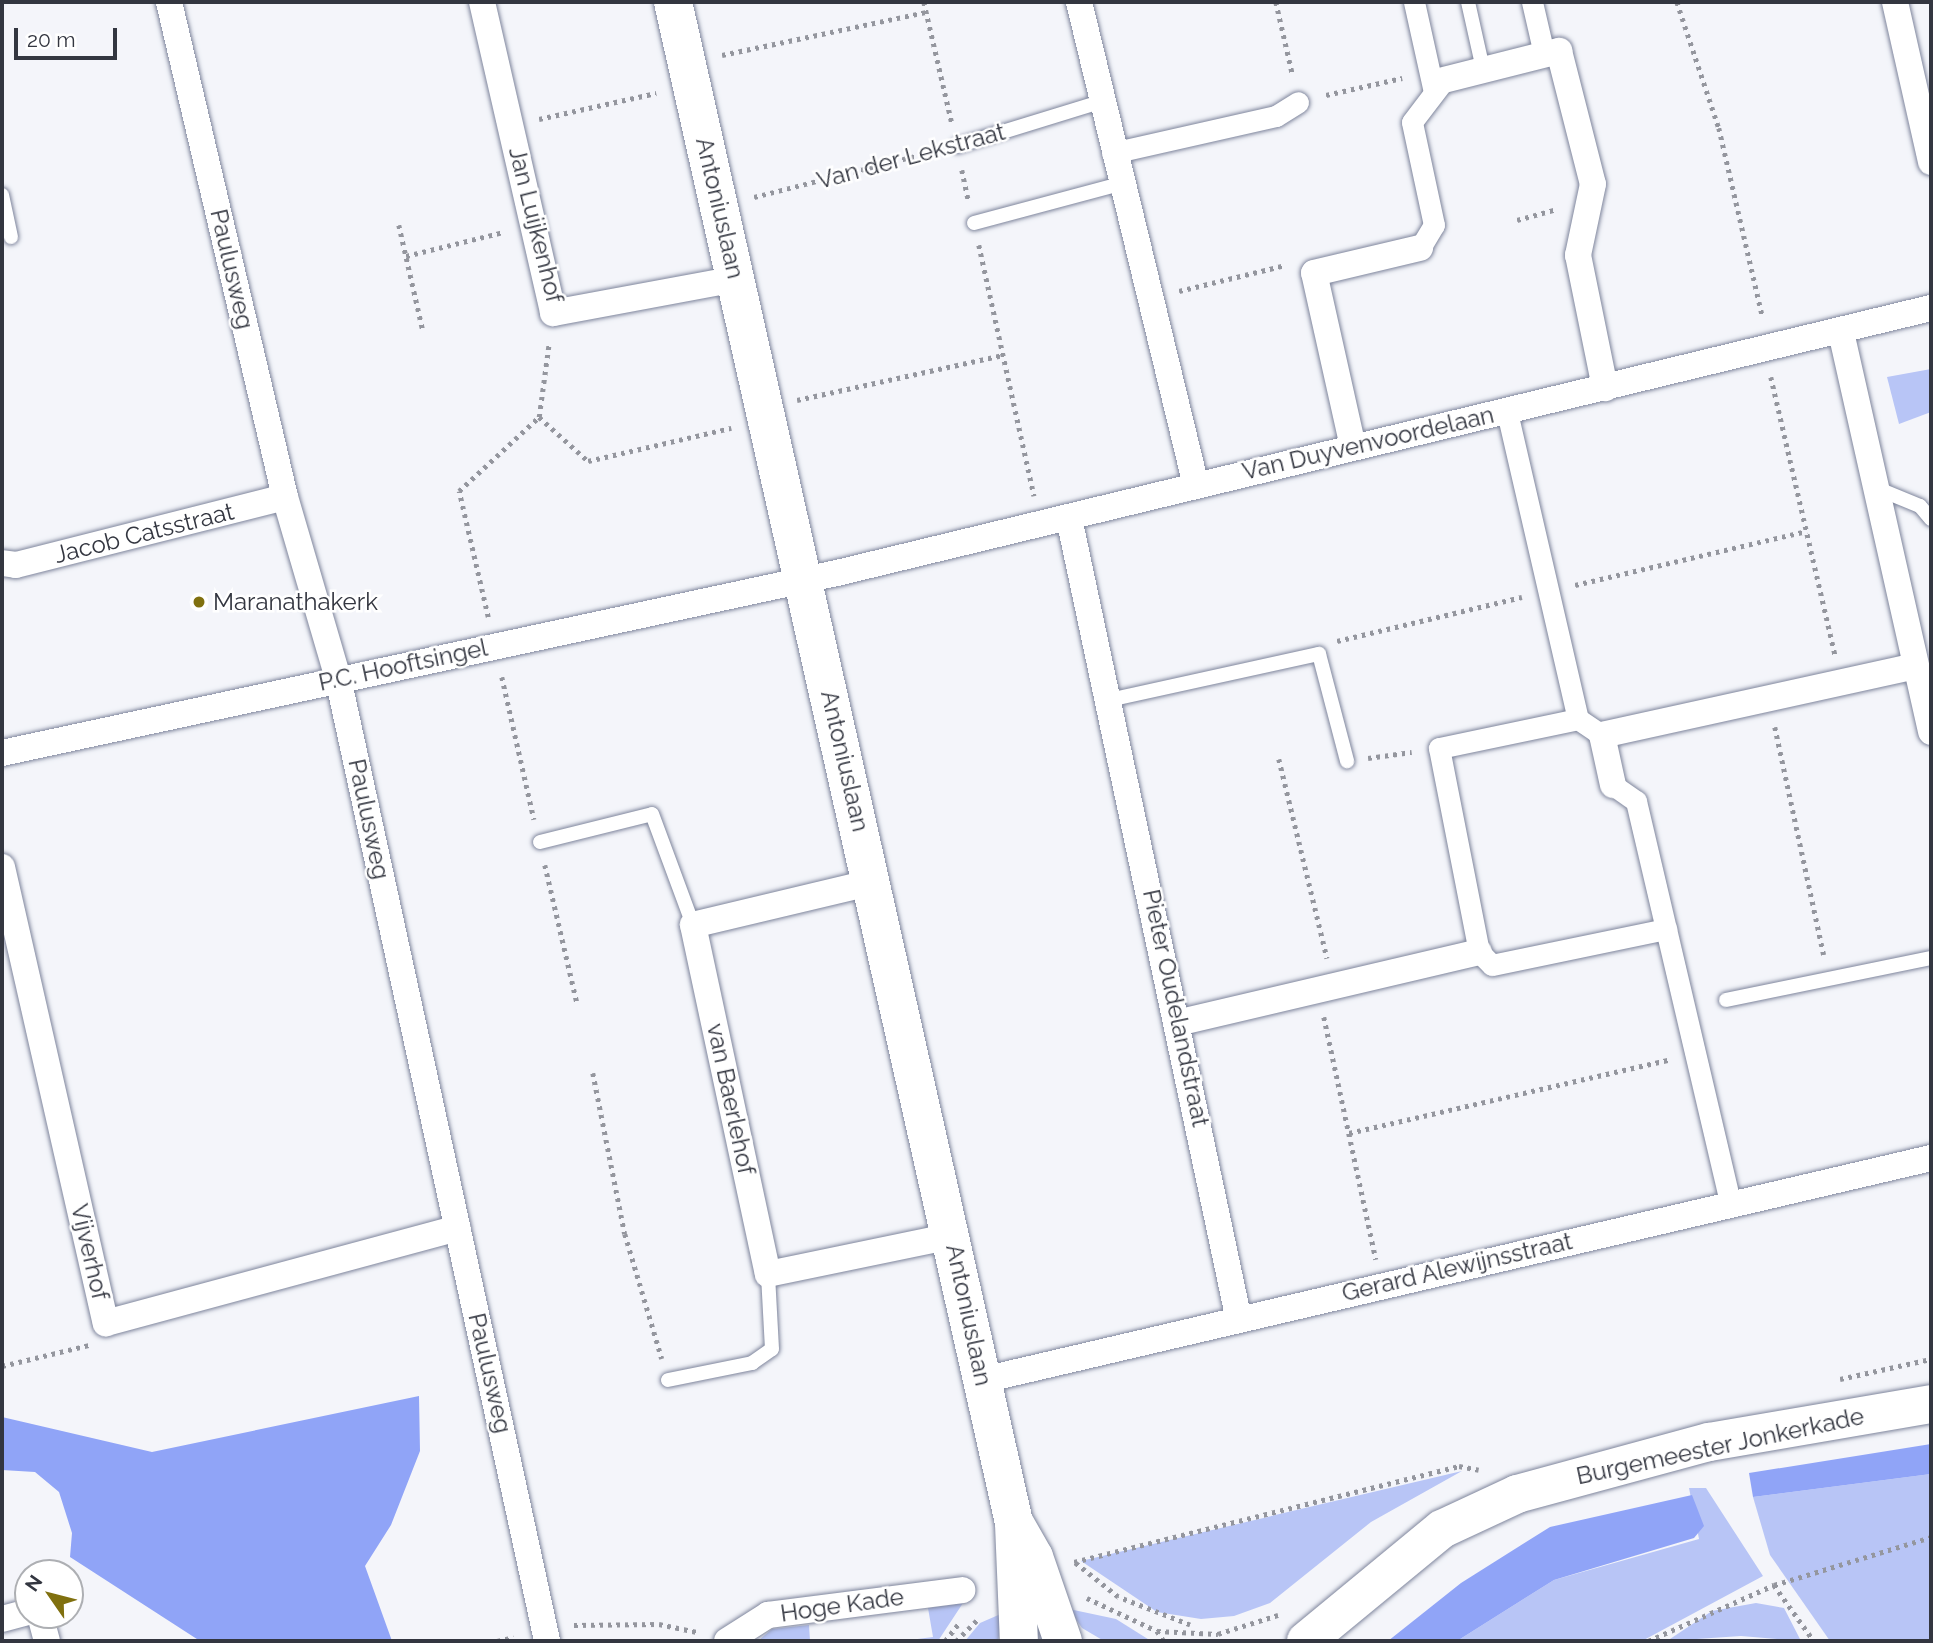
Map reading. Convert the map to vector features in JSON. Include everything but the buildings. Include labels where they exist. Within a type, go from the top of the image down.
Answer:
[{"type":"main road","name":"Antoniuslaan","points":[[673,2],[873,882],[1014,1522],[1034,1557],[1063,1641]]},
{"type":"main road","name":"Burgemeester Jonkerkade","points":[[1306,1641],[1380,1575],[1442,1529],[1517,1494],[1709,1443],[1931,1404]]},
{"type":"main road","name":"Antoniuslaan","points":[[1014,1522],[1010,1559],[1019,1641]]},
{"type":"street","name":"Paulusweg","points":[[169,2],[285,497],[338,678],[547,1635]]},
{"type":"street","name":"Jan Luijkenhof","points":[[482,2],[553,313],[737,279]]},
{"type":"street","points":[[1079,2],[1112,153],[1195,481]]},
{"type":"street","points":[[1414,2],[1436,90]]},
{"type":"street","points":[[1532,2],[1544,54]]},
{"type":"street","points":[[1895,2],[1931,162]]},
{"type":"street","points":[[1353,447],[1314,273],[1420,248],[1434,225],[1412,122],[1436,90],[1483,69],[1559,51],[1593,184],[1578,256],[1605,388]]},
{"type":"street","points":[[1112,153],[1276,116],[1298,102]]},
{"type":"street","name":"Van Duyvenvoordelaan","points":[[804,580],[1069,518],[1195,481],[1768,352],[1931,308]]},
{"type":"street","points":[[1841,332],[1923,664],[1931,732]]},
{"type":"street","points":[[1507,412],[1578,719],[1602,735],[1613,785],[1636,801],[1731,1206]]},
{"type":"street","name":"Jacob Catsstraat","points":[[2,563],[16,565],[285,497]]},
{"type":"street","name":"Pieter Oudelandstraat","points":[[1069,518],[1181,1021],[1238,1317]]},
{"type":"street","name":"P.C. Hooftsingel","points":[[2,753],[338,678],[804,580]]},
{"type":"street","points":[[1602,735],[1923,664]]},
{"type":"street","points":[[1578,719],[1439,748],[1479,952],[1492,965],[1666,929]]},
{"type":"street","name":"Vijverhof","points":[[2,867],[106,1323],[457,1228]]},
{"type":"street","points":[[693,925],[873,882]]},
{"type":"street","name":"van Baerlehof","points":[[693,925],[768,1274]]},
{"type":"street","points":[[1181,1021],[1479,952]]},
{"type":"street","name":"Gerard Alewijnsstraat","points":[[983,1380],[1381,1283],[1731,1206],[1931,1158]]},
{"type":"street","points":[[768,1274],[951,1236]]},
{"type":"street","name":"Hoge Kade","points":[[728,1640],[768,1615],[962,1590]]},
{"type":"lane","points":[[1468,2],[1483,69]]},
{"type":"lane","name":"Van der Lekstraat","points":[[957,146],[1100,102]]},
{"type":"lane","points":[[974,223],[1120,184]]},
{"type":"lane","points":[[2,195],[11,237]]},
{"type":"lane","points":[[1881,490],[1920,506],[1931,519]]},
{"type":"lane","points":[[1109,700],[1319,654],[1347,761]]},
{"type":"lane","name":"van Baerlehof","points":[[540,842],[652,814],[693,925]]},
{"type":"lane","points":[[1726,1000],[1931,958]]},
{"type":"lane","name":"van Baerlehof","points":[[668,1380],[752,1363],[772,1349],[768,1274]]},
{"type":"path","points":[[923,2],[1040,524]]},
{"type":"path","points":[[1276,2],[1298,102],[1401,77],[1436,90]]},
{"type":"path","points":[[1677,2],[1718,128],[1842,683]]},
{"type":"path","points":[[510,126],[689,74],[926,12]]},
{"type":"path","name":"Van der Lekstraat","points":[[720,205],[957,146]]},
{"type":"path","points":[[1517,220],[1558,209],[1586,215]]},
{"type":"path","points":[[398,225],[423,331]]},
{"type":"path","points":[[406,256],[533,226]]},
{"type":"path","points":[[1149,298],[1300,262],[1314,273]]},
{"type":"path","points":[[539,417],[588,461],[767,413],[1003,355]]},
{"type":"path","points":[[1769,699],[1829,979]]},
{"type":"path","points":[[1347,761],[1439,748]]},
{"type":"path","points":[[1279,759],[1326,987],[1349,1133],[1381,1283]]},
{"type":"path","points":[[1349,1133],[1696,1054]]},
{"type":"path","points":[[593,1073],[628,1247],[668,1380]]},
{"type":"path","points":[[2,1366],[88,1347],[106,1323]]},
{"type":"path","points":[[1190,1625],[1118,1597],[1074,1562],[1459,1466],[1484,1471]]},
{"type":"path","points":[[1648,1641],[1774,1585],[1931,1536]]},
{"type":"path","points":[[1774,1585],[1814,1641]]},
{"type":"path","points":[[1092,1598],[1164,1641]]},
{"type":"path","points":[[497,1641],[659,1624],[728,1640]]},
{"type":"shaded area","points":[[1931,369],[1931,412],[1899,424],[1887,377]]},
{"type":"shaded area","points":[[1462,1471],[1371,1522],[1270,1603],[1234,1616],[1201,1619],[1157,1612],[1081,1561]]},
{"type":"shaded area","points":[[1931,1474],[1931,1641],[1830,1641],[1770,1555],[1753,1497]]},
{"type":"shaded area","points":[[1689,1488],[1706,1488],[1763,1576],[1642,1641],[1457,1641],[1554,1580],[1699,1539]]},
{"type":"shaded area","points":[[963,1603],[938,1641],[902,1641],[933,1637],[928,1608]]},
{"type":"shaded area","points":[[1756,1603],[1784,1608],[1801,1641],[1741,1636],[1667,1641],[1712,1611]]},
{"type":"shaded area","points":[[1069,1609],[1116,1619],[1151,1641],[1104,1641],[1082,1628]]},
{"type":"shaded area","points":[[1003,1613],[998,1641],[965,1641],[980,1623]]},
{"type":"shaded area","points":[[809,1625],[810,1641],[758,1641],[772,1629]]},
{"type":"water","points":[[419,1396],[420,1451],[391,1525],[365,1566],[392,1641],[200,1641],[84,1566],[84,1559],[70,1557],[72,1533],[59,1492],[35,1472],[2,1470],[2,1417],[152,1452]]},
{"type":"water","points":[[1931,1444],[1931,1474],[1753,1497],[1749,1473]]},
{"type":"water","points":[[1692,1495],[1704,1526],[1694,1538],[1554,1580],[1457,1641],[1388,1641],[1461,1583],[1550,1527]]},
{"type":"place","name":"Maranathakerk","points":[[199,602]]}]
